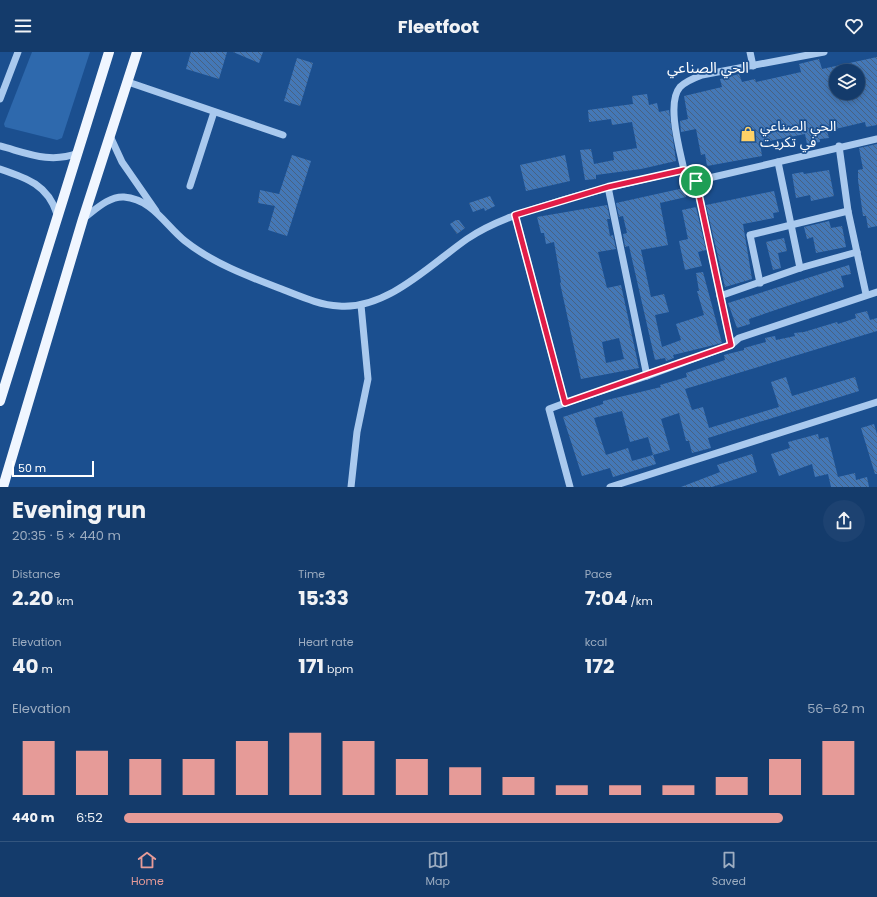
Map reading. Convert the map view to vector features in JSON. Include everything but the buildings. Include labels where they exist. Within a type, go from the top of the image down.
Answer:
[{"type":"main road","points":[[0,401],[57,214],[78,153],[109,52]]},
{"type":"main road","points":[[3,487],[136,52]]},
{"type":"street","points":[[0,99],[18,52]]},
{"type":"street","points":[[750,52],[752,66]]},
{"type":"street","points":[[731,345],[696,181],[684,170],[677,134],[674,107],[675,99],[680,87],[691,79],[702,75],[824,52]]},
{"type":"street","points":[[128,82],[283,135]]},
{"type":"street","points":[[190,186],[214,112]]},
{"type":"street","points":[[110,136],[122,162],[157,213],[185,241],[227,267],[314,302],[340,306],[361,305],[393,292],[480,230],[515,215],[608,187],[684,170]]},
{"type":"street","points":[[696,181],[839,146],[877,139]]},
{"type":"street","points":[[0,146],[50,159],[69,157],[78,153]]},
{"type":"street","points":[[839,146],[848,211],[866,294]]},
{"type":"street","points":[[778,162],[790,226],[800,268]]},
{"type":"street","points":[[0,169],[37,184],[48,194],[57,214]]},
{"type":"street","points":[[608,187],[647,376]]},
{"type":"street","points":[[84,219],[105,203],[118,197],[132,199],[157,213]]},
{"type":"street","points":[[760,283],[750,235],[848,211]]},
{"type":"street","points":[[515,215],[565,403]]},
{"type":"street","points":[[720,296],[800,268],[858,252]]},
{"type":"street","points":[[570,487],[549,409],[647,376],[731,345],[739,338],[866,294],[877,292]]},
{"type":"street","points":[[351,487],[357,432],[368,379],[361,305]]},
{"type":"street","points":[[614,486],[877,402]]},
{"type":"shaded area","points":[[32,52],[90,52],[62,138],[57,140],[5,127],[4,124]]},
{"type":"place","name":"الحي الصناعي في تكريت","points":[[748,134]]},
{"type":"district","name":"الحي الصناعي","points":[[708,67]]},
{"type":"route","points":[[684,170],[696,181],[731,345],[647,376],[565,403],[515,215],[608,187],[684,170]]}]
